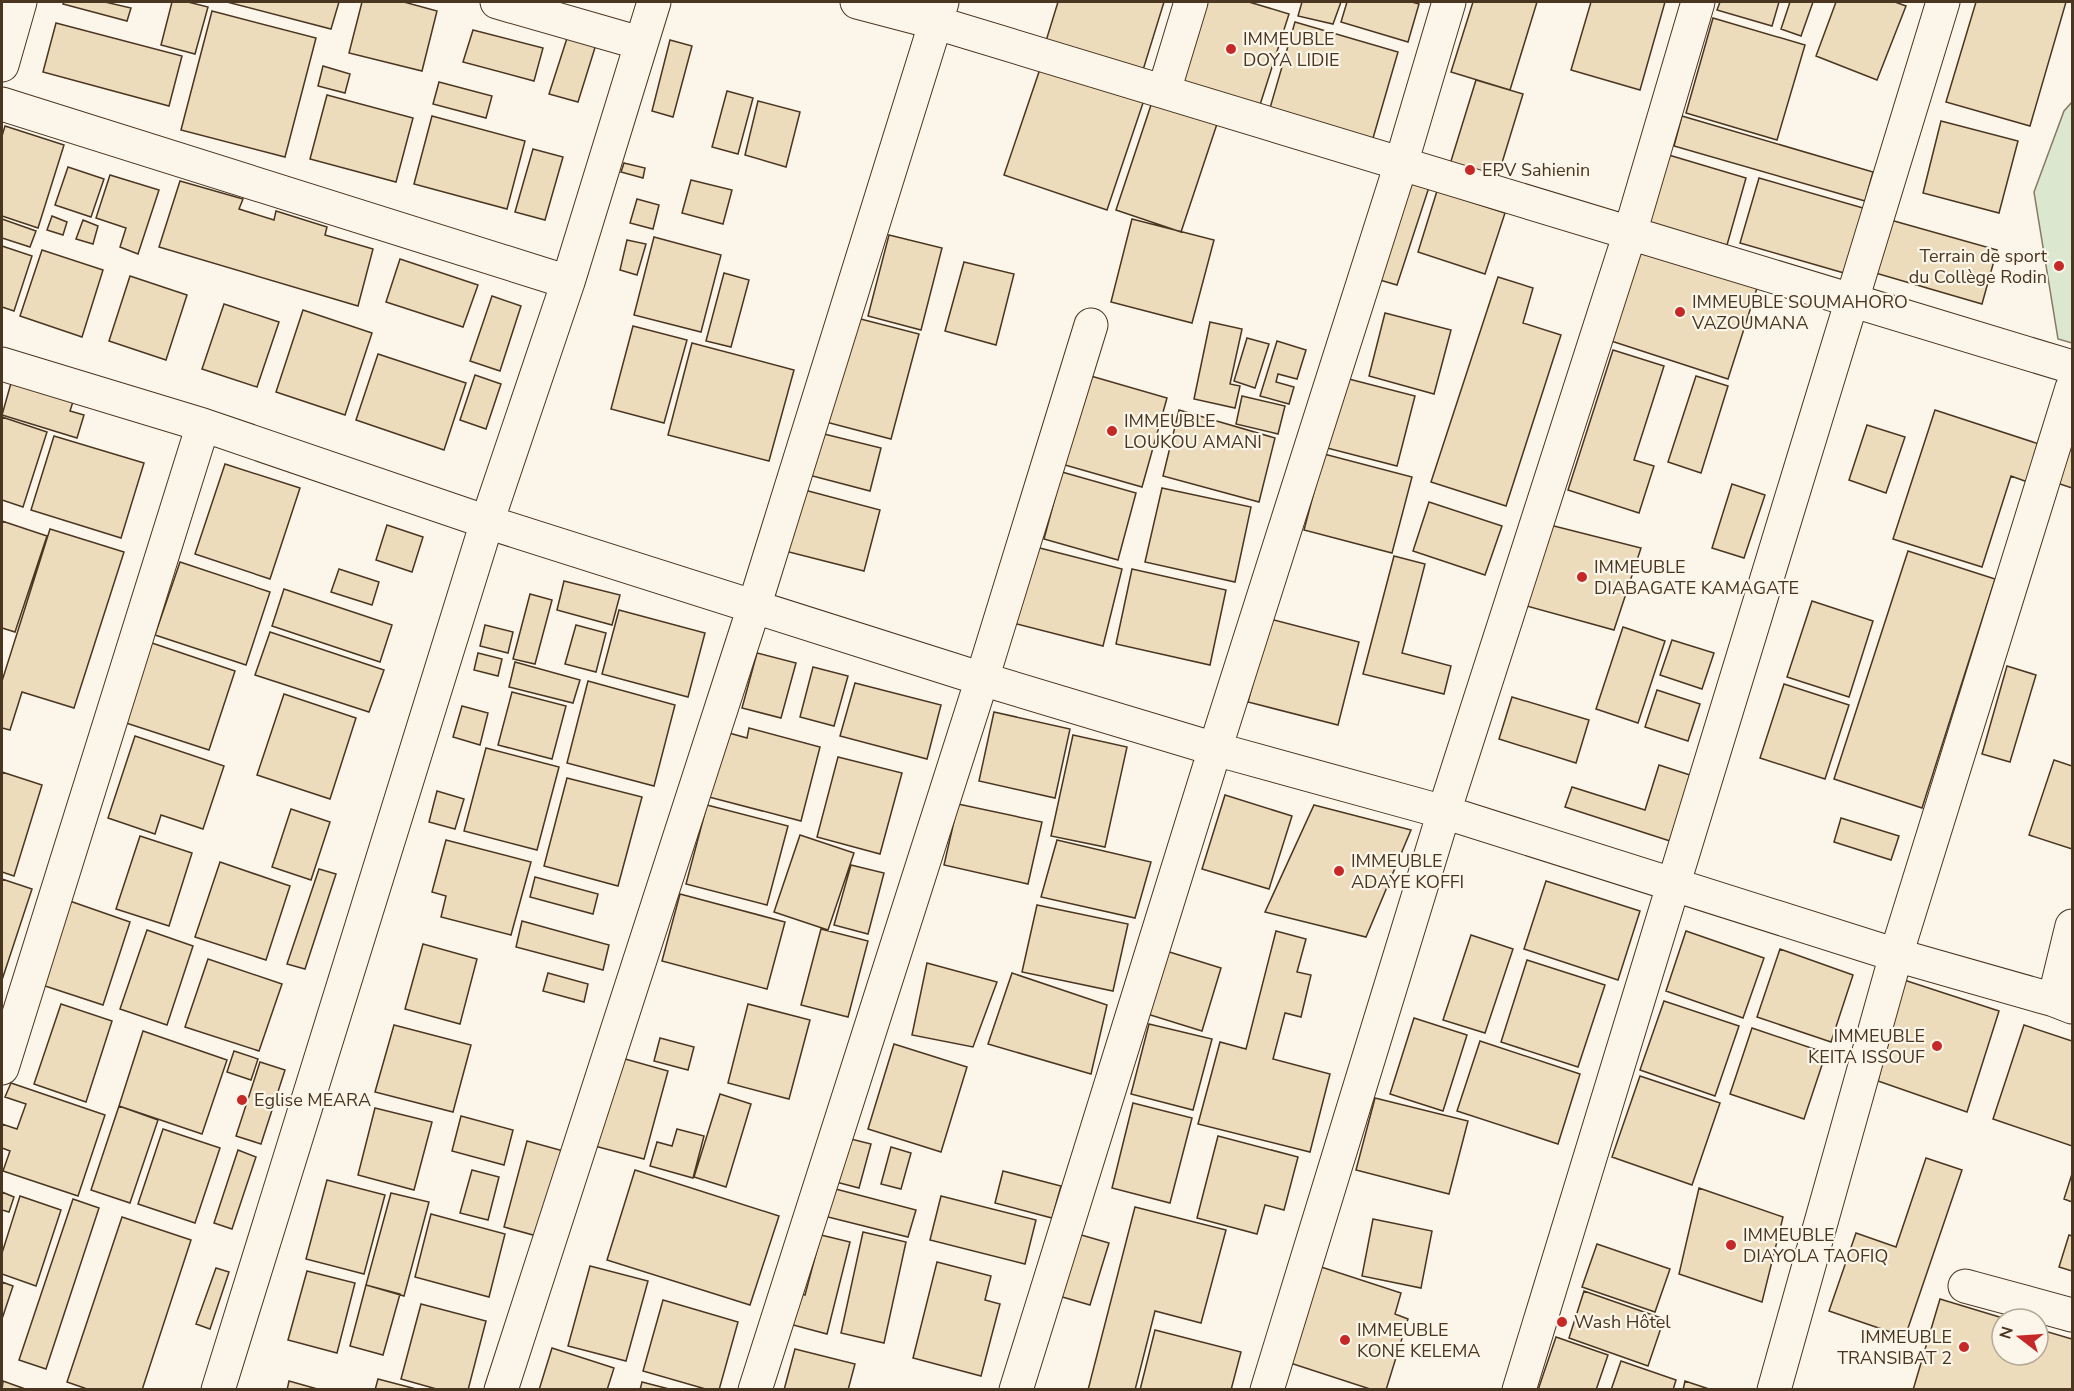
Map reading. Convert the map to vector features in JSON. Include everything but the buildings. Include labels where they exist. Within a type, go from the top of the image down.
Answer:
[{"type":"street","points":[[2,65],[21,2]]},
{"type":"street","points":[[497,2],[640,43]]},
{"type":"street","points":[[218,1389],[488,522],[568,282],[654,2]]},
{"type":"street","points":[[856,2],[940,12],[1164,91],[1852,302],[2073,367]]},
{"type":"street","points":[[1164,91],[1191,2]]},
{"type":"street","points":[[1016,1389],[1215,749],[1401,164],[1449,2]]},
{"type":"street","points":[[1267,1389],[1444,812],[1630,233],[1698,2]]},
{"type":"street","points":[[1519,1389],[1943,2]]},
{"type":"street","points":[[501,1389],[754,607],[940,12]]},
{"type":"street","points":[[2,105],[568,282]]},
{"type":"street","points":[[755,1389],[982,679],[1091,325]]},
{"type":"street","points":[[2,364],[203,425],[488,522],[982,679],[1215,749],[1444,812],[1896,955],[2063,1003],[2073,926]]},
{"type":"street","points":[[1774,1389],[1896,955],[2073,388]]},
{"type":"street","points":[[2,1068],[203,425]]},
{"type":"street","points":[[1965,1286],[2073,1315]]},
{"type":"green space","name":"Terrain de sport du Collège Rodin","points":[[2072,102],[2072,343],[2058,339],[2034,192],[2064,111]]},
{"type":"place","name":"IMMEUBLE DOYA LIDIE","points":[[1231,49]]},
{"type":"place","name":"EPV Sahienin","points":[[1470,170]]},
{"type":"place","name":"Terrain de sport du Collège Rodin","points":[[2059,266]]},
{"type":"place","name":"IMMEUBLE SOUMAHORO VAZOUMANA","points":[[1680,312]]},
{"type":"place","name":"IMMEUBLE LOUKOU AMANI","points":[[1112,431]]},
{"type":"place","name":"IMMEUBLE DIABAGATE KAMAGATE","points":[[1582,577]]},
{"type":"place","name":"IMMEUBLE ADAYE KOFFI","points":[[1339,871]]},
{"type":"place","name":"IMMEUBLE KEITA ISSOUF","points":[[1937,1046]]},
{"type":"place","name":"Eglise MEARA","points":[[242,1100]]},
{"type":"place","name":"IMMEUBLE DIAYOLA TAOFIQ","points":[[1731,1245]]},
{"type":"place","name":"Wash Hôtel","points":[[1562,1322]]},
{"type":"place","name":"IMMEUBLE KONE KELEMA","points":[[1345,1340]]},
{"type":"place","name":"IMMEUBLE TRANSIBAT 2","points":[[1964,1347]]}]
